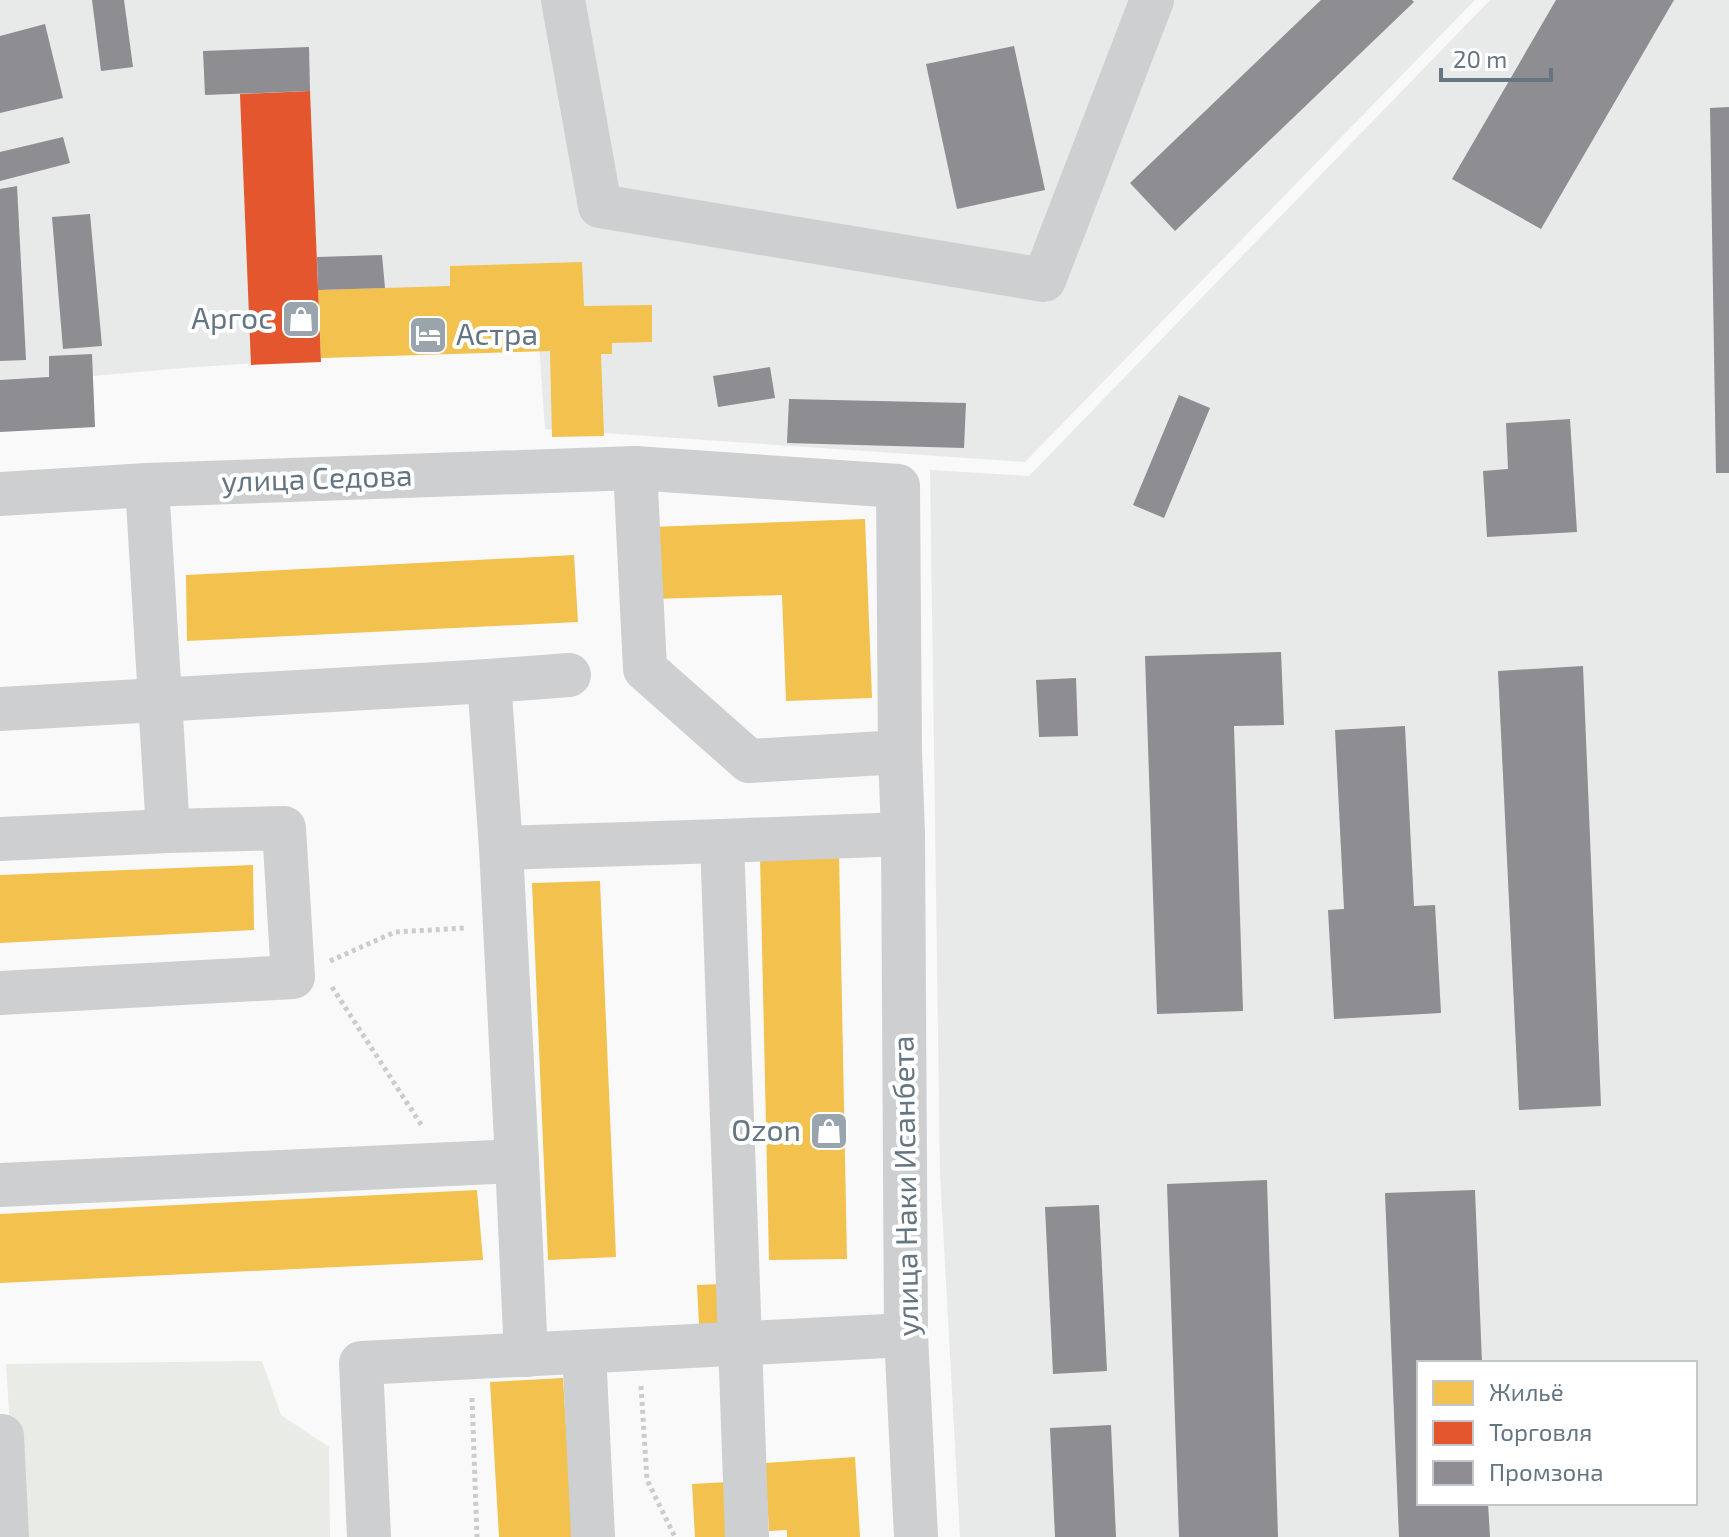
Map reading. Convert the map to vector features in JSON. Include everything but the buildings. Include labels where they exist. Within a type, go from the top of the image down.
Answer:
[{"type":"street","points":[[563,0],[600,206],[1044,280],[1152,0]]},
{"type":"street","points":[[635,468],[645,669],[749,761],[900,752]]},
{"type":"street","name":"улица Седова","points":[[0,494],[147,485],[635,468],[898,486],[900,752]]},
{"type":"street","points":[[147,485],[168,831]]},
{"type":"street","points":[[0,709],[569,675]]},
{"type":"street","points":[[489,681],[501,848],[526,1355]]},
{"type":"street","name":"улица Наки Исанбета","points":[[900,752],[906,1335],[916,1537]]},
{"type":"street","points":[[0,839],[284,828],[305,972],[0,993]]},
{"type":"street","points":[[501,848],[903,834]]},
{"type":"street","points":[[722,841],[747,1537]]},
{"type":"street","points":[[0,1185],[517,1161]]},
{"type":"street","points":[[369,1537],[361,1363],[906,1335]]},
{"type":"street","points":[[584,1352],[593,1537]]},
{"type":"street","points":[[0,1436],[7,1537]]},
{"type":"path","points":[[447,1164],[305,972],[395,932],[505,926]]},
{"type":"path","points":[[638,1349],[647,1480],[675,1537]]},
{"type":"path","points":[[470,1358],[477,1537]]},
{"type":"shaded area","points":[[0,0],[1475,0],[1025,462],[545,429],[539,343],[0,384]]},
{"type":"shaded area","points":[[1490,0],[1729,0],[1729,1537],[960,1537],[940,1173],[930,470],[1029,476]]},
{"type":"shaded area","points":[[262,1361],[281,1415],[329,1447],[330,1537],[17,1537],[6,1364]]},
{"type":"place","name":"Аргос","points":[[301,319]]},
{"type":"place","name":"Астра","points":[[428,335]]},
{"type":"place","name":"Ozon","points":[[829,1131]]}]
